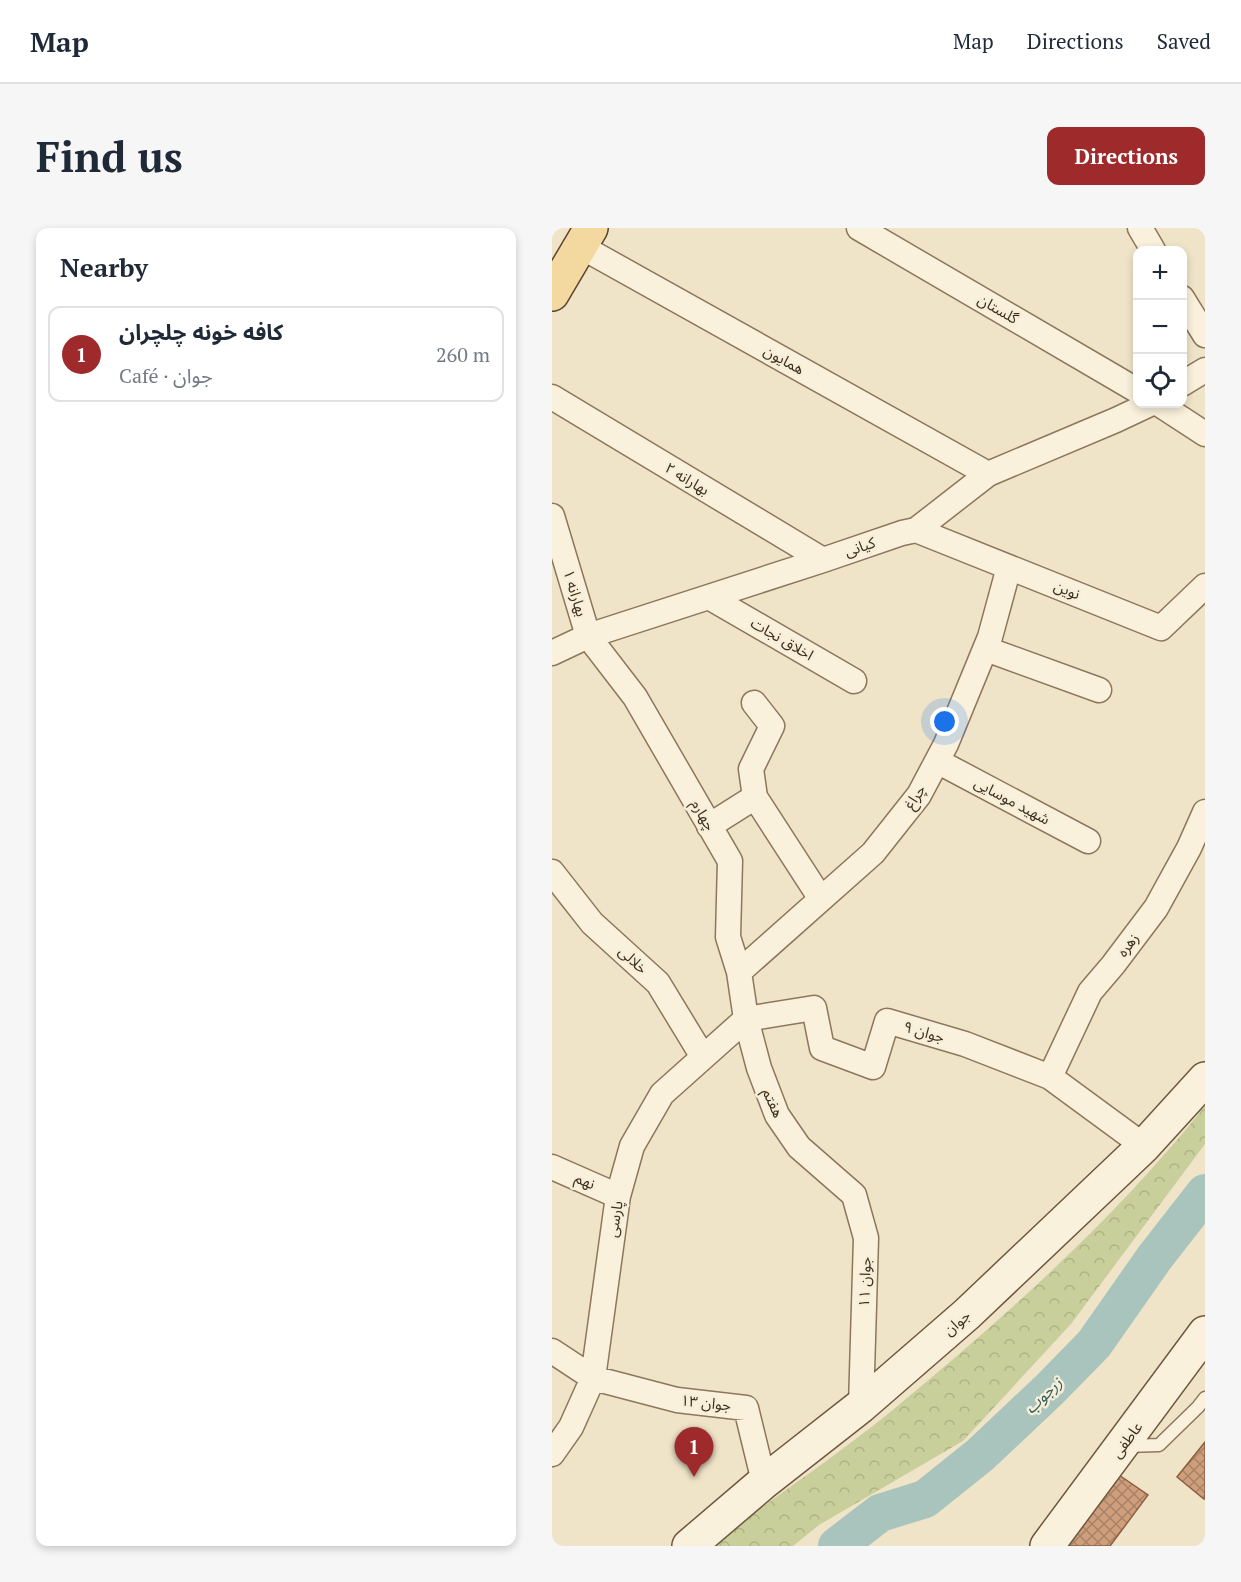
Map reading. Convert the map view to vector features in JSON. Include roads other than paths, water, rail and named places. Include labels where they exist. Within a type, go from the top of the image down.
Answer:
[{"type":"main road","points":[[552,294],[586,237]]},
{"type":"main road","name":"جوان","points":[[689,1546],[861,1406],[967,1314],[1144,1146],[1205,1079]]},
{"type":"main road","name":"عاطفی","points":[[1047,1546],[1205,1333]]},
{"type":"street","name":"گلستان","points":[[859,228],[1133,389]]},
{"type":"street","points":[[1140,228],[1151,246]]},
{"type":"street","name":"همایون","points":[[586,237],[988,474]]},
{"type":"street","points":[[1183,300],[1205,335]]},
{"type":"street","points":[[1187,381],[1205,370]]},
{"type":"street","name":"بهارانه ۲","points":[[552,397],[823,560]]},
{"type":"street","name":"کیانی","points":[[552,653],[588,636],[902,532],[916,530],[988,474],[1142,408]]},
{"type":"street","points":[[1165,408],[1205,434]]},
{"type":"street","name":"بهارانه ۱","points":[[552,516],[588,636]]},
{"type":"street","name":"نوین","points":[[916,530],[1161,628],[1205,586]]},
{"type":"street","name":"چراغ","points":[[738,972],[873,853],[919,795],[946,744],[986,649],[1009,567]]},
{"type":"street","name":"اخلاق نجات","points":[[709,597],[854,681]]},
{"type":"street","name":"چهارم","points":[[588,636],[635,697],[730,861],[728,937],[738,972],[746,1019]]},
{"type":"street","points":[[986,649],[1099,690]]},
{"type":"street","points":[[754,703],[772,726],[751,769],[755,797],[821,900]]},
{"type":"street","name":"شهید موسایی","points":[[937,761],[1088,841]]},
{"type":"street","points":[[709,826],[755,797]]},
{"type":"street","name":"زهره","points":[[1050,1077],[1090,992],[1156,908],[1189,848],[1205,812]]},
{"type":"street","name":"خلالی","points":[[552,872],[592,922],[658,983],[703,1057]]},
{"type":"street","name":"جوان ۹","points":[[746,1019],[814,1008],[822,1048],[873,1067],[887,1021],[965,1044],[1050,1077],[1144,1146]]},
{"type":"street","name":"پارسی","points":[[552,1454],[571,1426],[593,1378],[618,1196],[632,1146],[662,1094],[746,1019]]},
{"type":"street","name":"هفتم","points":[[746,1019],[759,1068],[777,1115],[800,1147],[828,1170]]},
{"type":"street","name":"نهم","points":[[552,1167],[618,1196]]},
{"type":"street","name":"جوان ۱۱","points":[[828,1170],[854,1195],[866,1238],[861,1406]]},
{"type":"street","points":[[552,1352],[593,1378]]},
{"type":"street","name":"جوان ۱۳","points":[[593,1378],[677,1400],[746,1408],[765,1482]]},
{"type":"lane","points":[[1122,1446],[1159,1444],[1205,1398]]},
{"type":"waterway","name":"زرجوب","points":[[837,1546],[880,1513],[925,1499],[980,1455],[1050,1389],[1094,1344],[1155,1257],[1205,1193]]},
{"type":"place","name":"کافه خونه چلچران","points":[[694,1477]]}]
